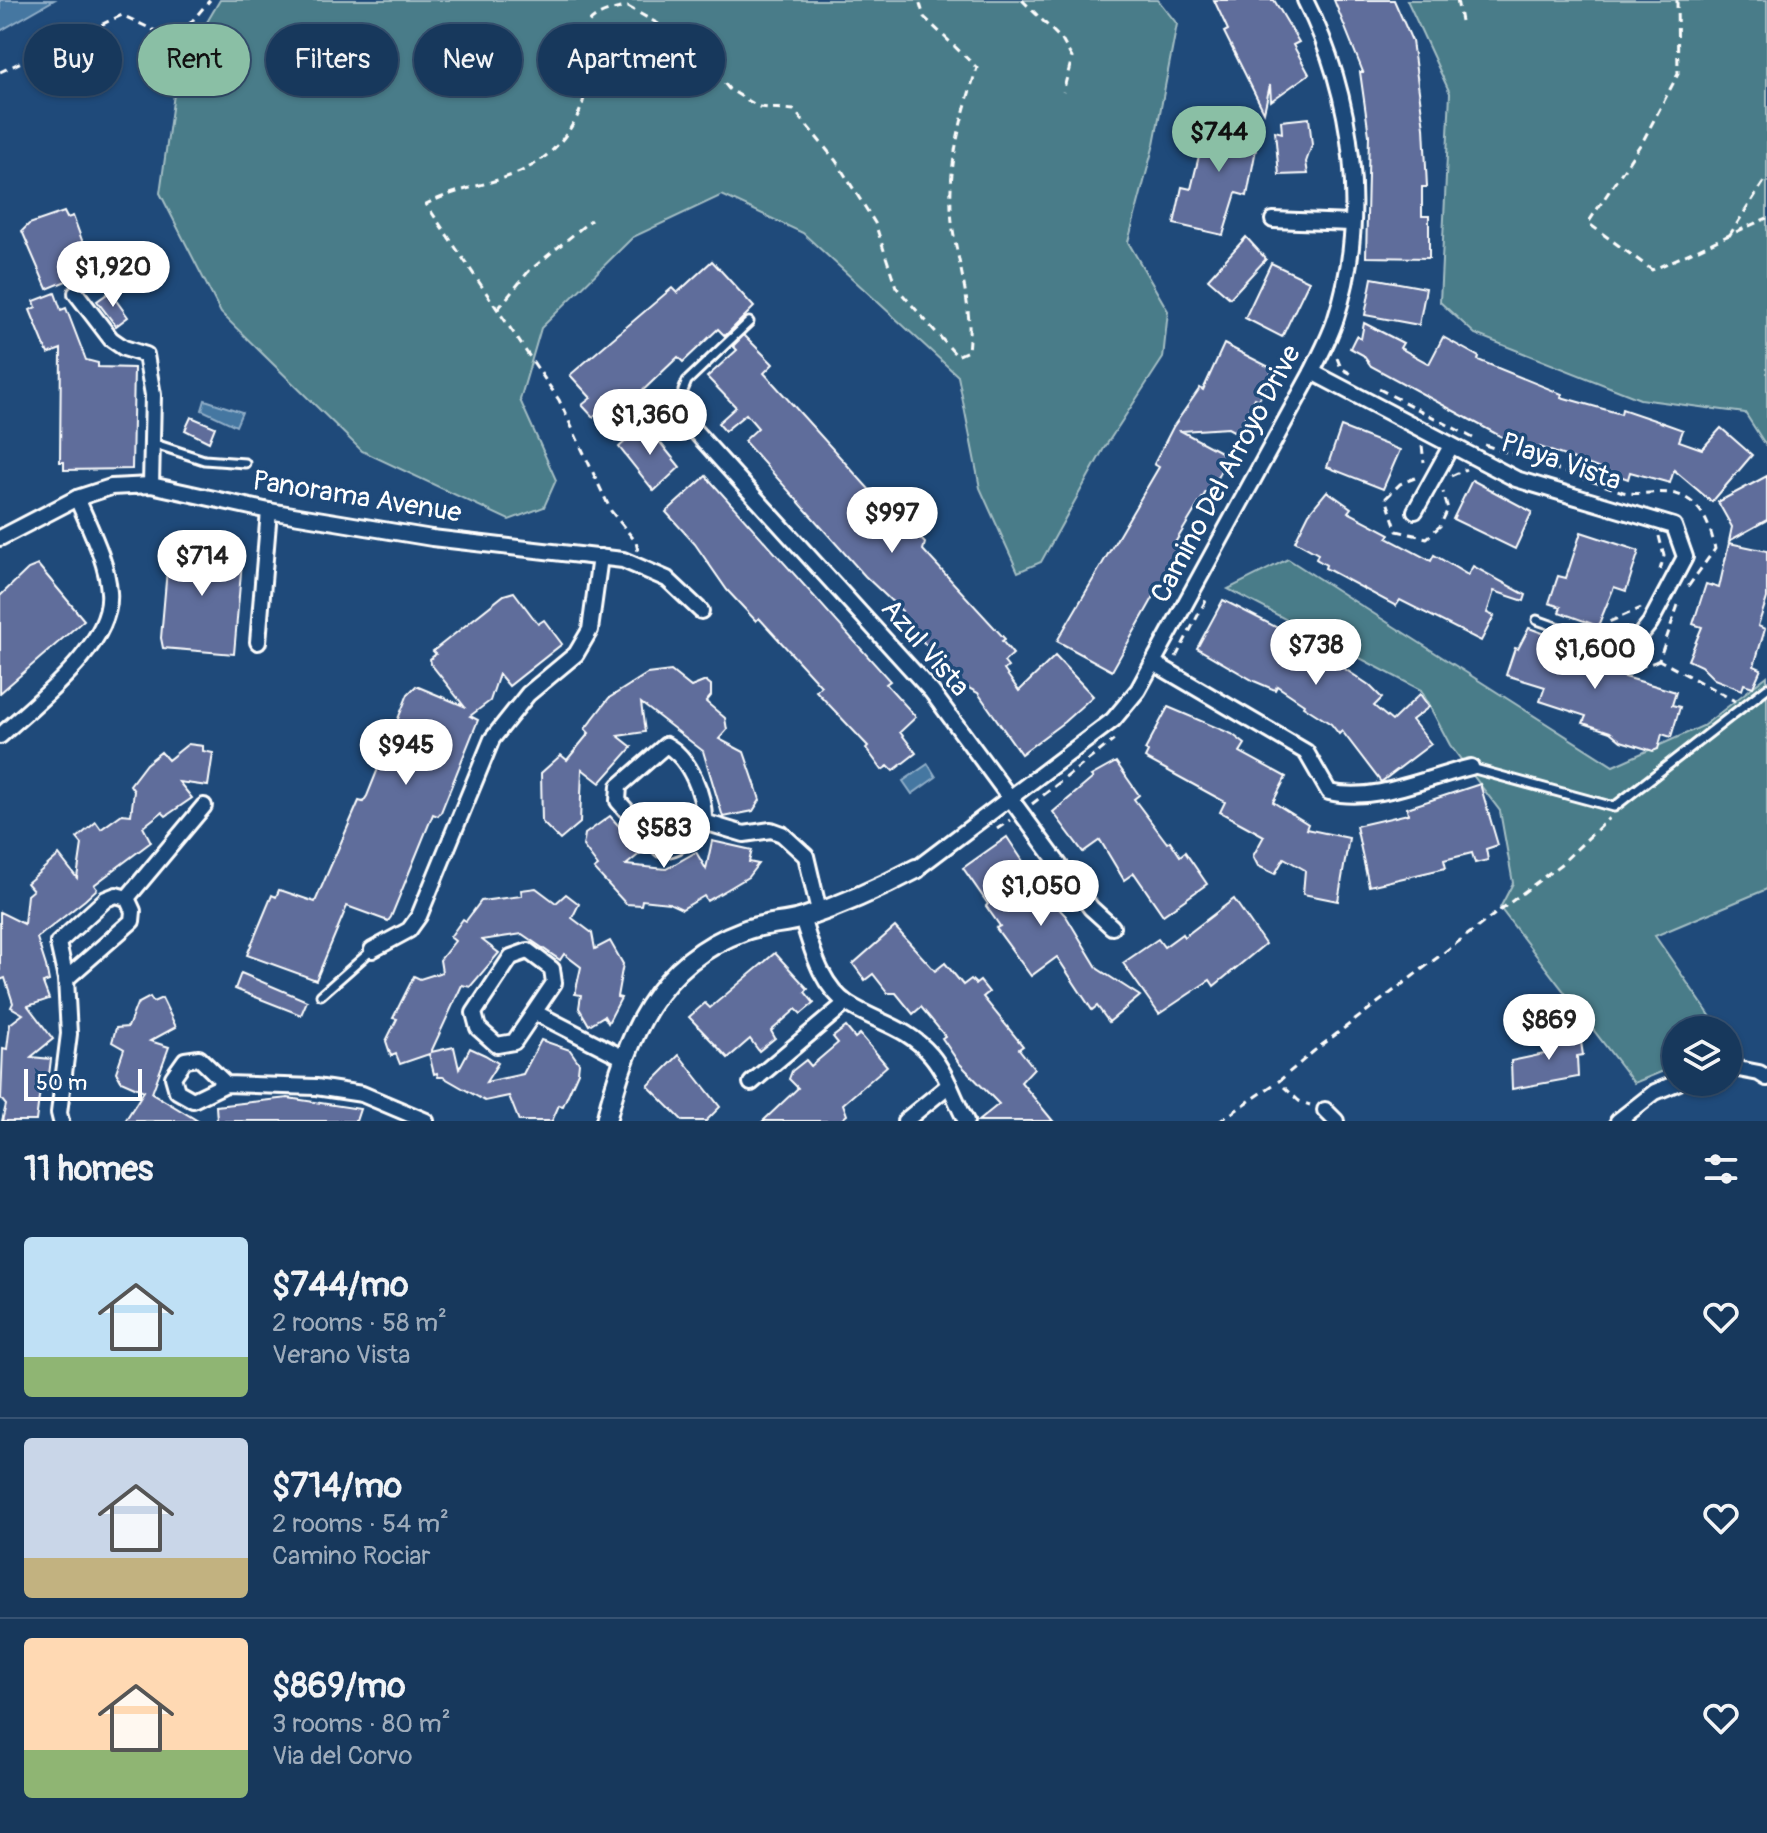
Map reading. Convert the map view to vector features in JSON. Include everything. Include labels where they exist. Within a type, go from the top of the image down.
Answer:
[{"type":"street","name":"Camino Del Arroyo Drive","points":[[916,869],[1113,720],[1138,690],[1312,372],[1335,321],[1351,250],[1351,151],[1340,80],[1305,0]]},
{"type":"street","points":[[1273,220],[1351,223]]},
{"type":"street","points":[[76,293],[111,339],[124,348],[146,355],[153,395],[151,485]]},
{"type":"street","name":"Playa Vista","points":[[1312,372],[1449,450],[1516,479],[1674,526],[1685,557],[1650,623],[1630,648]]},
{"type":"street","name":"Azul Vista","points":[[682,417],[932,692],[1091,908],[1112,927]]},
{"type":"street","points":[[1415,511],[1449,450]]},
{"type":"street","name":"Panorama Avenue","points":[[0,538],[77,498],[111,487],[151,485],[269,511],[432,538],[600,557],[642,568],[667,579],[701,611]]},
{"type":"street","points":[[0,736],[86,654],[105,618],[110,593],[96,543],[77,498]]},
{"type":"street","points":[[258,642],[269,511]]},
{"type":"street","points":[[372,950],[409,930],[419,916],[492,739],[528,694],[576,654],[590,630],[600,557]]},
{"type":"street","points":[[1154,663],[1306,752],[1329,792],[1349,797],[1377,793],[1471,767]]},
{"type":"street","points":[[666,745],[688,764],[704,812],[704,822],[678,847],[661,849],[618,801],[616,793],[619,786],[666,745]]},
{"type":"street","points":[[127,898],[204,806]]},
{"type":"street","points":[[704,822],[744,834],[771,830],[782,834],[806,856],[816,963],[846,1003],[889,1021],[932,1056],[966,1121]]},
{"type":"street","points":[[606,1121],[622,1057],[636,1025],[654,998],[697,956],[743,930],[811,915],[881,887],[916,869]]},
{"type":"street","points":[[61,1121],[59,1113],[69,1034],[66,979],[57,949],[62,937],[106,899],[116,895],[127,898],[133,911],[132,921],[66,979]]},
{"type":"street","points":[[528,951],[552,969],[554,983],[536,1013],[514,1042],[497,1045],[478,1028],[474,1013],[511,957],[528,951]]},
{"type":"street","points":[[751,1083],[846,1003]]},
{"type":"street","points":[[536,1013],[622,1057]]},
{"type":"street","points":[[1742,1070],[1767,1078]]},
{"type":"street","points":[[226,1084],[316,1087],[362,1094],[426,1121]]},
{"type":"street","points":[[905,1121],[949,1085]]},
{"type":"street","points":[[1618,1121],[1662,1089]]},
{"type":"lane","points":[[682,417],[683,391],[687,381],[749,322]]},
{"type":"lane","points":[[152,443],[204,460],[245,463]]},
{"type":"lane","points":[[1537,620],[1607,645],[1630,648]]},
{"type":"lane","points":[[1471,767],[1614,807],[1767,688]]},
{"type":"lane","points":[[321,995],[372,950]]},
{"type":"path","points":[[0,72],[122,15],[162,34],[181,34],[210,0]]},
{"type":"path","points":[[642,568],[636,542],[611,511],[567,413],[426,204],[473,187],[513,178],[539,161],[578,116],[586,88],[587,67],[581,38],[586,25],[596,15],[628,7],[691,42],[729,89],[759,107],[794,110],[836,161],[875,223],[896,287],[957,356],[968,351],[972,320],[953,227],[952,165],[977,68],[924,17],[919,0]]},
{"type":"path","points":[[1022,0],[1062,40],[1072,58],[1063,92]]},
{"type":"path","points":[[1457,0],[1461,21]]},
{"type":"path","points":[[1677,0],[1678,74],[1644,139],[1588,223],[1652,270],[1767,218]]},
{"type":"path","points":[[1729,236],[1767,177]]},
{"type":"path","points":[[498,309],[528,272],[591,220]]},
{"type":"path","points":[[1419,440],[1449,450],[1470,468]]},
{"type":"path","points":[[1649,531],[1660,536],[1664,556],[1656,581]]},
{"type":"path","points":[[1648,605],[1609,622],[1607,645],[1612,657],[1624,667],[1643,668],[1659,660]]},
{"type":"path","points":[[1220,1121],[1279,1081],[1314,1051],[1561,864],[1608,822],[1614,807]]},
{"type":"path","points":[[1284,1087],[1299,1101],[1330,1115]]},
{"type":"green space","points":[[220,0],[1158,0],[1177,24],[1154,144],[1128,242],[1168,311],[1163,358],[1103,450],[1041,562],[1018,572],[980,488],[958,376],[803,233],[722,195],[633,237],[541,328],[520,400],[556,480],[544,507],[509,520],[362,451],[221,313],[160,193],[174,96],[250,96],[250,24],[206,24]]},
{"type":"green space","points":[[1407,0],[1767,0],[1767,447],[1745,413],[1640,399],[1475,334],[1440,302],[1450,93]]},
{"type":"green space","points":[[1288,559],[1613,766],[1703,726],[1767,676],[1767,889],[1655,936],[1710,1016],[1662,1016],[1662,1072],[1634,1083],[1500,908],[1513,883],[1500,811],[1450,745],[1421,690],[1228,589]]},
{"type":"water","points":[[0,0],[54,0],[0,31]]},
{"type":"water","points":[[205,400],[242,412],[236,426],[202,410]]},
{"type":"water","points":[[928,764],[936,777],[912,794],[903,781]]},
{"type":"building","points":[[1214,0],[1274,0],[1299,42],[1293,45],[1309,74],[1271,101],[1270,85],[1264,112],[1224,32],[1228,30]]},
{"type":"building","points":[[1334,0],[1394,0],[1412,41],[1424,127],[1427,187],[1422,187],[1422,216],[1429,216],[1429,258],[1366,257],[1369,135],[1360,72],[1363,72]]},
{"type":"building","points":[[1210,110],[1242,117],[1223,127],[1244,125],[1260,128],[1247,196],[1236,193],[1223,235],[1174,224],[1182,187],[1191,189]]},
{"type":"building","points":[[1309,118],[1312,145],[1306,162],[1308,174],[1279,175],[1275,131],[1282,133],[1281,121]]},
{"type":"building","points":[[64,212],[67,218],[73,216],[93,270],[47,289],[22,231],[29,224]]},
{"type":"building","points":[[1246,237],[1266,259],[1230,298],[1208,279]]},
{"type":"building","points":[[712,261],[754,307],[725,336],[718,329],[683,362],[678,357],[611,421],[602,410],[593,417],[582,405],[591,398],[570,375],[672,288],[677,293]]},
{"type":"building","points":[[1271,263],[1309,281],[1282,337],[1245,318]]},
{"type":"building","points":[[1372,278],[1426,288],[1419,325],[1365,315]]},
{"type":"building","points":[[110,292],[128,317],[116,326],[97,301]]},
{"type":"building","points":[[55,293],[61,310],[66,308],[86,360],[98,363],[98,367],[134,368],[132,469],[64,470],[64,462],[60,462],[61,349],[48,354],[30,310],[36,307],[34,301]]},
{"type":"building","points":[[1364,323],[1403,343],[1400,348],[1429,364],[1443,337],[1479,357],[1478,360],[1562,394],[1561,397],[1621,414],[1622,409],[1683,430],[1679,441],[1702,449],[1721,428],[1752,455],[1712,502],[1674,470],[1670,483],[1630,472],[1628,479],[1540,447],[1538,452],[1500,436],[1371,366],[1363,355],[1350,348],[1356,336],[1361,339]]},
{"type":"building","points":[[744,335],[773,364],[764,373],[905,529],[910,528],[925,543],[923,550],[1005,639],[1002,641],[1013,654],[1004,662],[1008,667],[1004,670],[1019,691],[1055,656],[1093,696],[1021,754],[978,693],[963,685],[900,614],[902,611],[865,576],[744,441],[758,428],[746,414],[725,431],[718,423],[736,407],[707,377],[737,350],[733,346]]},
{"type":"building","points":[[1224,344],[1273,369],[1259,400],[1255,398],[1239,434],[1228,428],[1181,431],[1228,456],[1209,494],[1206,492],[1173,546],[1178,548],[1166,575],[1112,671],[1057,641],[1159,467],[1154,464],[1173,427],[1200,388],[1203,390]]},
{"type":"building","points":[[191,417],[215,427],[209,442],[185,430]]},
{"type":"building","points":[[645,424],[680,467],[654,491],[619,447]]},
{"type":"building","points":[[1341,427],[1400,450],[1383,489],[1327,467]]},
{"type":"building","points":[[706,476],[890,681],[886,684],[916,717],[900,732],[916,753],[893,771],[888,766],[882,770],[866,748],[868,746],[816,691],[821,686],[759,618],[756,621],[727,590],[695,544],[666,512]]},
{"type":"building","points":[[1767,476],[1767,520],[1729,541],[1732,527],[1718,502]]},
{"type":"building","points":[[1472,480],[1532,512],[1515,549],[1453,519]]},
{"type":"building","points":[[1327,491],[1351,508],[1348,512],[1390,534],[1387,538],[1431,561],[1434,555],[1468,575],[1473,566],[1526,595],[1524,601],[1494,591],[1487,613],[1494,616],[1481,641],[1400,600],[1396,606],[1325,568],[1326,565],[1316,559],[1318,554],[1295,541],[1309,513]]},
{"type":"building","points":[[1581,532],[1639,551],[1626,591],[1614,587],[1598,626],[1559,612],[1561,607],[1549,603],[1558,576],[1566,578]]},
{"type":"building","points":[[175,541],[243,549],[234,654],[163,648],[161,638],[168,558]]},
{"type":"building","points":[[1729,543],[1767,551],[1767,598],[1758,626],[1765,629],[1754,666],[1761,669],[1753,687],[1744,684],[1742,690],[1714,679],[1701,666],[1688,660],[1702,627],[1693,624],[1706,584],[1719,588]]},
{"type":"building","points":[[38,565],[84,620],[0,693],[0,596],[28,569]]},
{"type":"building","points":[[514,592],[538,624],[544,620],[562,644],[509,686],[499,674],[490,701],[470,716],[478,720],[441,812],[438,816],[433,814],[391,917],[388,921],[347,906],[316,980],[247,955],[272,895],[276,897],[279,890],[315,902],[359,801],[363,802],[367,796],[408,694],[416,686],[464,706],[431,664],[430,659],[436,654],[433,651],[504,595]]},
{"type":"building","points":[[1223,600],[1301,640],[1369,685],[1382,698],[1374,706],[1392,721],[1420,694],[1429,707],[1412,720],[1431,744],[1381,782],[1342,731],[1339,734],[1331,724],[1277,686],[1275,690],[1254,681],[1197,648]]},
{"type":"building","points":[[1529,628],[1600,654],[1595,668],[1676,692],[1672,705],[1680,707],[1671,737],[1662,734],[1658,749],[1653,751],[1621,741],[1610,732],[1583,723],[1586,716],[1540,701],[1545,687],[1506,675],[1515,648],[1518,649]]},
{"type":"building","points":[[671,671],[691,687],[706,681],[711,685],[711,696],[706,702],[725,718],[727,730],[719,739],[744,752],[755,784],[760,800],[753,811],[723,817],[703,751],[641,703],[645,732],[618,736],[632,747],[600,783],[582,769],[580,823],[560,840],[542,822],[541,773],[561,755],[567,760],[589,733],[585,729],[609,698],[647,674]]},
{"type":"building","points":[[1168,707],[1232,734],[1245,744],[1240,752],[1286,777],[1273,802],[1308,824],[1306,829],[1349,838],[1338,901],[1303,894],[1305,870],[1284,858],[1275,874],[1258,866],[1253,856],[1264,836],[1220,812],[1225,802],[1145,758],[1148,752],[1145,750]]},
{"type":"building","points":[[188,744],[203,746],[203,751],[213,753],[208,786],[179,782],[192,798],[166,816],[162,812],[143,827],[151,842],[94,885],[97,889],[37,938],[49,981],[43,983],[49,999],[28,1006],[53,1039],[31,1057],[51,1059],[46,1091],[40,1090],[36,1121],[2,1121],[6,1105],[1,1099],[3,1048],[7,1049],[10,1024],[23,1014],[11,1007],[13,1003],[5,978],[0,980],[0,912],[24,924],[27,895],[33,890],[27,883],[59,855],[77,878],[82,844],[77,838],[96,822],[101,829],[122,814],[131,815],[134,791],[130,785],[146,764],[161,752],[168,760]]},
{"type":"building","points":[[1116,762],[1139,795],[1134,799],[1167,843],[1170,841],[1180,856],[1185,852],[1207,884],[1163,915],[1134,873],[1124,880],[1100,840],[1083,852],[1053,812],[1093,778],[1091,776]]},
{"type":"building","points":[[1480,784],[1498,845],[1486,849],[1488,860],[1475,863],[1472,853],[1444,860],[1446,868],[1369,886],[1356,826],[1408,814],[1407,808]]},
{"type":"building","points":[[610,816],[642,852],[626,865],[666,869],[696,852],[706,869],[712,841],[752,850],[749,862],[758,864],[748,877],[728,889],[707,901],[704,896],[682,909],[669,903],[642,900],[641,905],[626,904],[594,869],[598,866],[583,846],[585,834]]},
{"type":"building","points":[[1007,837],[1044,893],[1066,916],[1098,969],[1140,996],[1109,1022],[1097,1006],[1092,1010],[1057,957],[1031,976],[996,928],[1000,926],[986,906],[988,904],[963,868]]},
{"type":"building","points":[[536,888],[556,903],[566,894],[579,904],[572,918],[592,933],[595,949],[610,941],[623,964],[617,997],[621,998],[608,1023],[604,1016],[589,1025],[579,1008],[581,995],[575,994],[581,967],[564,954],[560,960],[522,934],[482,940],[499,953],[470,987],[462,985],[431,1052],[454,1047],[459,1069],[470,1048],[485,1055],[498,1063],[486,1082],[523,1074],[541,1040],[570,1050],[579,1063],[578,1072],[563,1106],[559,1105],[552,1121],[519,1121],[509,1096],[485,1101],[438,1077],[437,1073],[434,1074],[429,1054],[400,1064],[396,1054],[391,1056],[386,1041],[397,1019],[393,1018],[414,976],[420,979],[442,972],[440,960],[455,941],[450,937],[463,919],[466,921],[481,901],[522,896],[521,890]]},
{"type":"building","points":[[1234,899],[1265,944],[1214,986],[1210,980],[1159,1014],[1123,963],[1158,939],[1164,947],[1182,934],[1184,937]]},
{"type":"building","points":[[895,927],[935,971],[945,963],[963,985],[971,979],[976,984],[980,981],[989,992],[983,997],[1023,1046],[1019,1049],[1034,1068],[1021,1082],[1053,1121],[978,1121],[999,1104],[959,1063],[942,1038],[945,1036],[921,1007],[913,1014],[896,993],[888,993],[873,974],[865,980],[853,964]]},
{"type":"building","points":[[775,953],[808,989],[805,992],[814,1003],[801,1014],[796,1009],[771,1031],[775,1038],[759,1051],[750,1039],[728,1058],[689,1017],[705,1003],[710,1008]]},
{"type":"building","points":[[241,973],[307,1001],[301,1015],[235,989]]},
{"type":"building","points":[[150,997],[153,1002],[162,998],[176,1027],[150,1041],[169,1047],[152,1093],[198,1121],[125,1121],[144,1091],[121,1081],[116,1072],[124,1049],[112,1042],[116,1028],[128,1027],[137,1004]]},
{"type":"building","points":[[846,1027],[855,1038],[860,1034],[887,1066],[843,1104],[847,1115],[840,1121],[763,1121],[798,1088],[789,1079],[792,1071],[806,1060],[811,1066],[838,1043],[833,1037]]},
{"type":"building","points":[[1568,1029],[1570,1038],[1580,1036],[1583,1055],[1577,1056],[1578,1077],[1512,1089],[1511,1061],[1549,1053],[1546,1033]]},
{"type":"building","points":[[679,1055],[720,1107],[706,1121],[683,1121],[648,1086]]},
{"type":"building","points":[[288,1098],[360,1109],[356,1121],[217,1121],[216,1106]]}]
